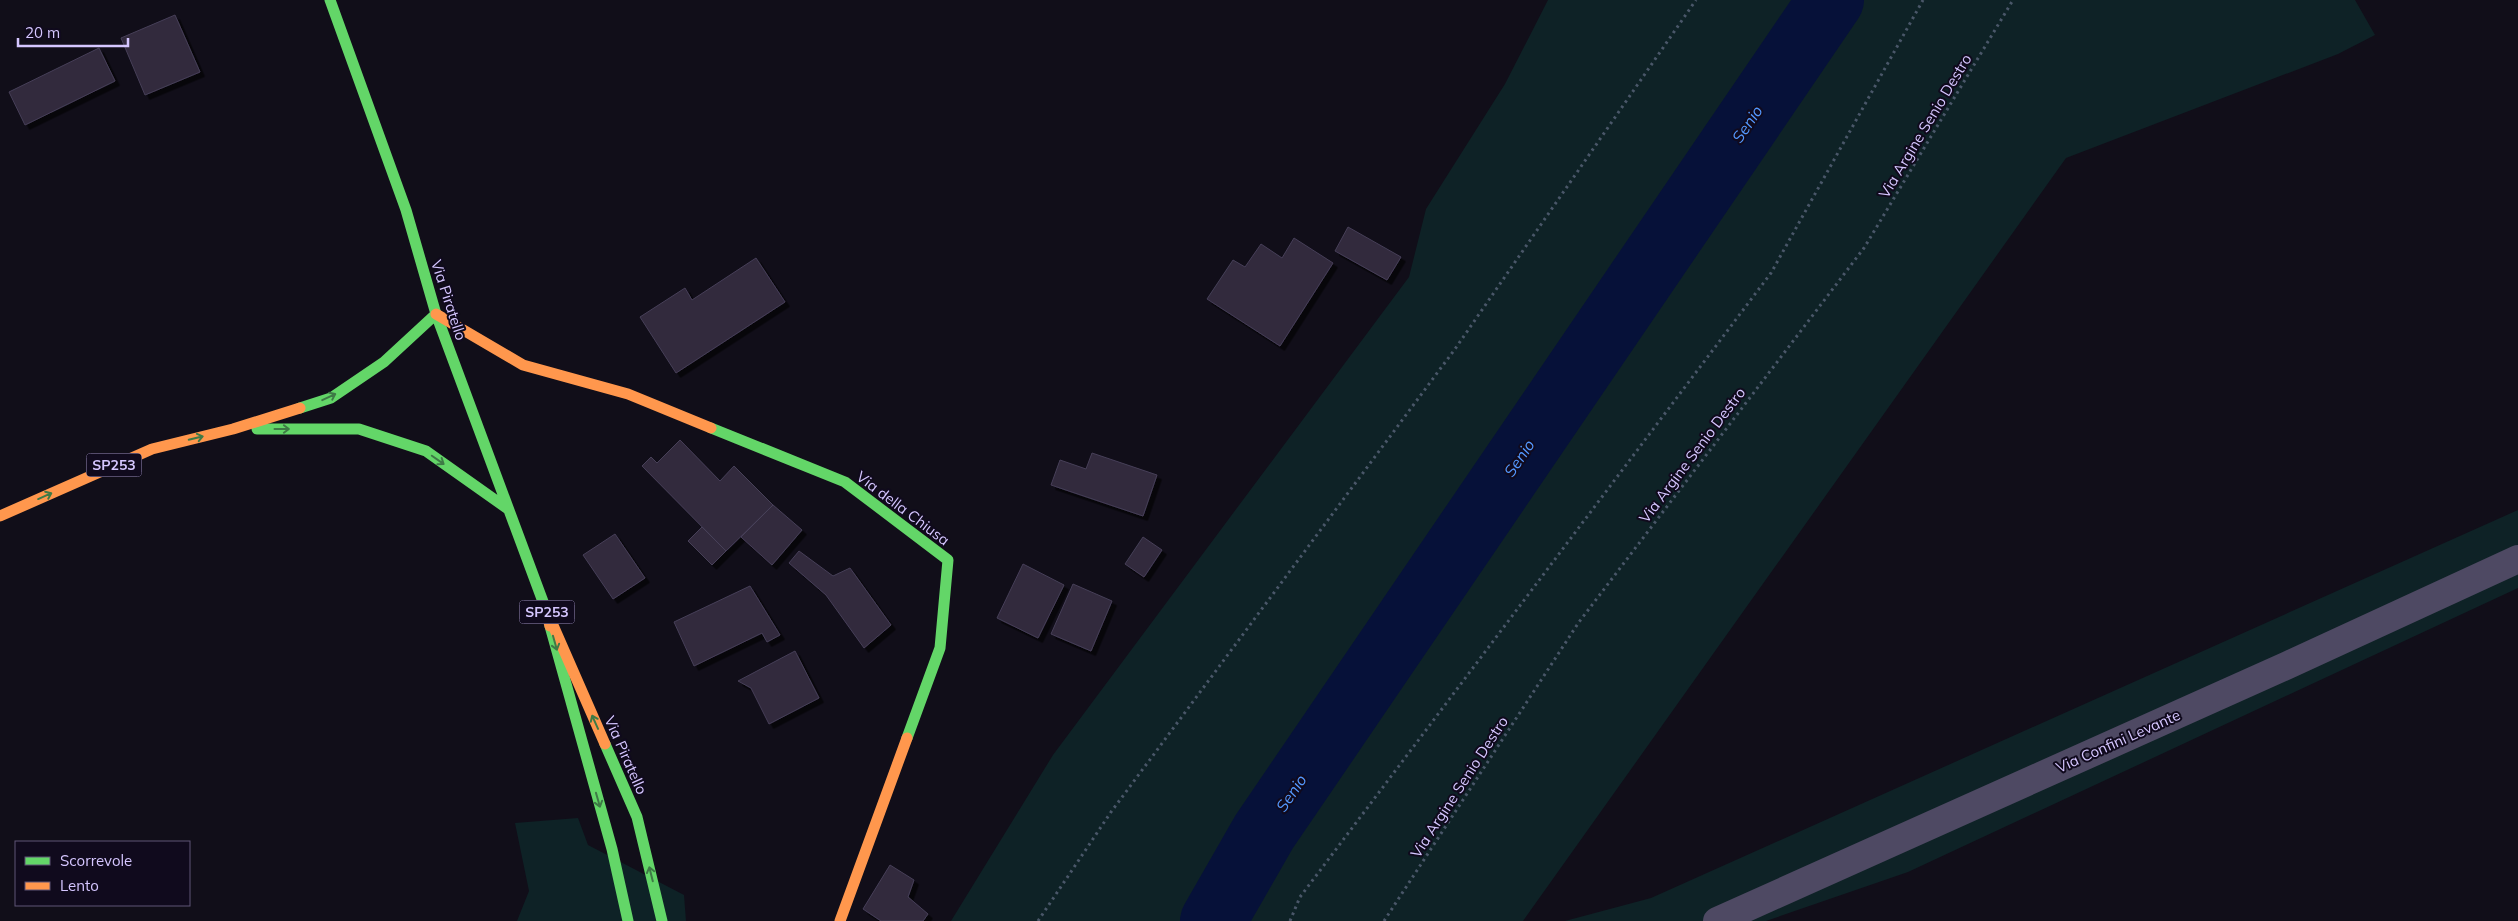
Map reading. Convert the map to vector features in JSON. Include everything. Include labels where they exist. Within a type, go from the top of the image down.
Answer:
[{"type":"main road","name":"Via Piratello","points":[[330,0],[406,210],[436,314],[508,509],[545,607],[637,817],[662,921]]},
{"type":"main road","name":"SP253","points":[[0,516],[152,449],[233,429],[331,398],[384,362],[436,314]]},
{"type":"main road","name":"Via della Chiusa","points":[[436,314],[523,365],[628,394],[845,482],[948,560],[940,648],[840,921]]},
{"type":"main road","name":"SP253","points":[[233,429],[359,430],[426,451],[508,509]]},
{"type":"main road","name":"Via Piratello","points":[[545,607],[612,849],[628,921]]},
{"type":"street","name":"Via Confini Levante","points":[[1716,921],[2279,669],[2518,559]]},
{"type":"path","points":[[1038,921],[1111,812],[1455,349],[1695,5],[1696,0]]},
{"type":"path","points":[[1290,921],[1300,897],[1771,273],[1923,0]]},
{"type":"path","name":"Via Argine Senio Destro","points":[[1384,921],[1579,622],[1864,248],[2013,0]]},
{"type":"green space","points":[[1548,0],[2355,0],[2375,35],[2338,54],[2066,158],[1523,921],[951,921],[1053,755],[1409,277],[1426,209],[1505,84]]},
{"type":"green space","points":[[2518,510],[2518,588],[1908,872],[1766,921],[1565,921],[1651,898]]},
{"type":"green space","points":[[578,818],[588,845],[684,895],[686,921],[517,921],[529,891],[515,823]]},
{"type":"building","points":[[175,15],[200,72],[145,95],[121,38]]},
{"type":"building","points":[[99,48],[115,81],[25,125],[9,92]]},
{"type":"building","points":[[1348,227],[1401,257],[1387,280],[1335,251]]},
{"type":"building","points":[[1294,238],[1333,263],[1280,346],[1207,299],[1233,260],[1245,267],[1261,244],[1282,258]]},
{"type":"building","points":[[756,258],[785,302],[676,373],[640,317],[685,288],[692,300]]},
{"type":"building","points":[[680,440],[720,481],[734,466],[773,505],[726,551],[642,466],[651,457],[657,463]]},
{"type":"building","points":[[1092,453],[1157,475],[1143,516],[1051,485],[1060,460],[1086,469]]},
{"type":"building","points":[[773,505],[802,530],[772,565],[741,537]]},
{"type":"building","points":[[702,527],[726,551],[712,565],[688,541]]},
{"type":"building","points":[[615,534],[645,578],[613,599],[583,555]]},
{"type":"building","points":[[1143,537],[1162,550],[1144,577],[1125,564]]},
{"type":"building","points":[[799,551],[833,576],[850,568],[891,625],[864,648],[826,595],[789,563]]},
{"type":"building","points":[[1023,564],[1064,585],[1038,638],[997,618]]},
{"type":"building","points":[[1073,584],[1112,601],[1091,651],[1051,634]]},
{"type":"building","points":[[750,586],[780,635],[767,642],[762,633],[694,666],[674,622]]},
{"type":"building","points":[[795,651],[819,698],[769,724],[751,688],[738,681]]},
{"type":"building","points":[[890,865],[914,880],[908,897],[928,914],[923,921],[881,921],[863,909]]},
{"type":"waterway","name":"Senio","points":[[1213,921],[1264,832],[1831,0]]},
{"type":"traffic: fast","points":[[330,0],[406,210],[436,314],[545,607]]},
{"type":"traffic: fast","points":[[300,408],[331,398],[384,362],[436,314]]},
{"type":"traffic: fast","points":[[711,428],[845,482],[948,560],[940,648],[907,738]]},
{"type":"traffic: fast","points":[[257,429],[359,429],[426,451],[508,509]]},
{"type":"traffic: fast","points":[[550,626],[612,849],[628,921]]},
{"type":"traffic: fast","points":[[605,744],[637,817],[662,921]]},
{"type":"traffic: slow","points":[[436,314],[523,365],[628,394],[711,428]]},
{"type":"traffic: slow","points":[[0,516],[152,449],[233,429],[300,408]]},
{"type":"traffic: slow","points":[[550,626],[545,607],[605,744]]},
{"type":"traffic: slow","points":[[840,921],[907,738]]}]
